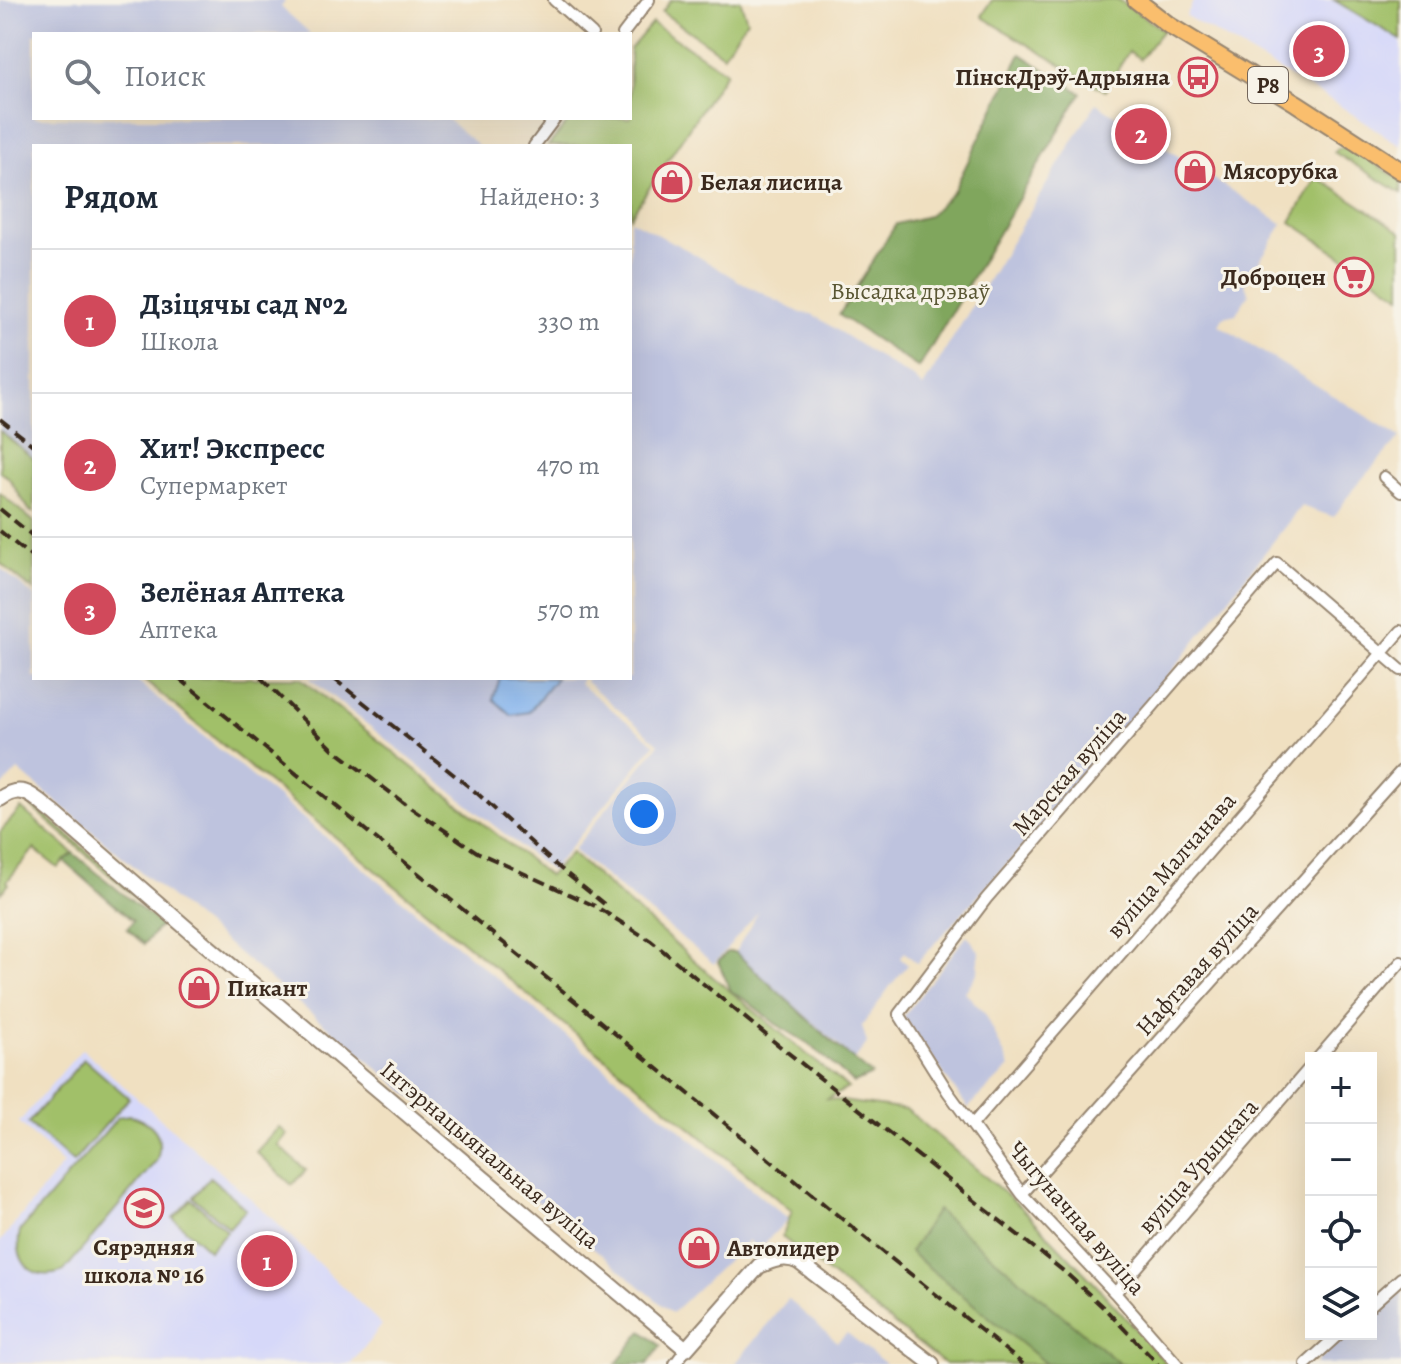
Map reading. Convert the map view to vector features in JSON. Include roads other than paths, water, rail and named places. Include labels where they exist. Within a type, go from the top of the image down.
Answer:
[{"type":"main road","name":"Р8","points":[[1136,0],[1170,26],[1401,171]]},
{"type":"street","points":[[554,0],[590,32]]},
{"type":"street","points":[[625,32],[649,0]]},
{"type":"street","points":[[536,144],[554,120]]},
{"type":"street","points":[[1384,477],[1401,492]]},
{"type":"street","name":"Марская вуліца","points":[[899,1014],[986,899],[1277,563],[1382,653]]},
{"type":"street","name":"вуліца Малчанава","points":[[972,1125],[1401,631]]},
{"type":"street","points":[[1382,653],[1401,670]]},
{"type":"street","name":"Нафтавая вуліца","points":[[1022,1194],[1401,771]]},
{"type":"street","name":"Інтэрнацыянальная вуліца","points":[[0,799],[9,792],[19,790],[54,813],[686,1349]]},
{"type":"street","points":[[1323,1052],[1401,962]]},
{"type":"street","name":"Чыгуначная вуліца","points":[[899,1014],[948,1092],[1022,1194],[1177,1364]]},
{"type":"street","name":"вуліца Урыцкага","points":[[1115,1293],[1305,1073]]},
{"type":"street","points":[[675,1364],[759,1266],[784,1258],[799,1262],[932,1364]]},
{"type":"street","points":[[1377,1300],[1401,1278]]},
{"type":"street","points":[[1306,1364],[1332,1340]]},
{"type":"water","points":[[499,680],[554,680],[529,712],[511,715],[493,699]]},
{"type":"railway","points":[[0,419],[32,444]]},
{"type":"railway","points":[[0,509],[32,535]]},
{"type":"railway","points":[[0,531],[32,557]]},
{"type":"railway","points":[[181,680],[1023,1364]]},
{"type":"railway","points":[[263,680],[333,749],[404,803],[477,852],[595,906],[651,941],[1066,1273],[1158,1364]]},
{"type":"railway","points":[[336,680],[478,794],[604,904]]},
{"type":"place","name":"Зелёная Аптека","points":[[1319,51]]},
{"type":"place","name":"ПінскДрэў-Адрыяна","points":[[1198,77]]},
{"type":"place","name":"Хит! Экспресс","points":[[1141,134]]},
{"type":"place","name":"Мясорубка","points":[[1195,171]]},
{"type":"place","name":"Белая лисица","points":[[672,182]]},
{"type":"place","name":"Доброцен","points":[[1354,277]]},
{"type":"place","name":"Пикант","points":[[199,988]]},
{"type":"place","name":"Сярэдняя школа № 16","points":[[144,1208]]},
{"type":"place","name":"Автолидер","points":[[699,1248]]},
{"type":"place","name":"Дзіцячы сад №2","points":[[267,1261]]},
{"type":"park label","name":"Высадка дрэваў","points":[[910,291]]}]
